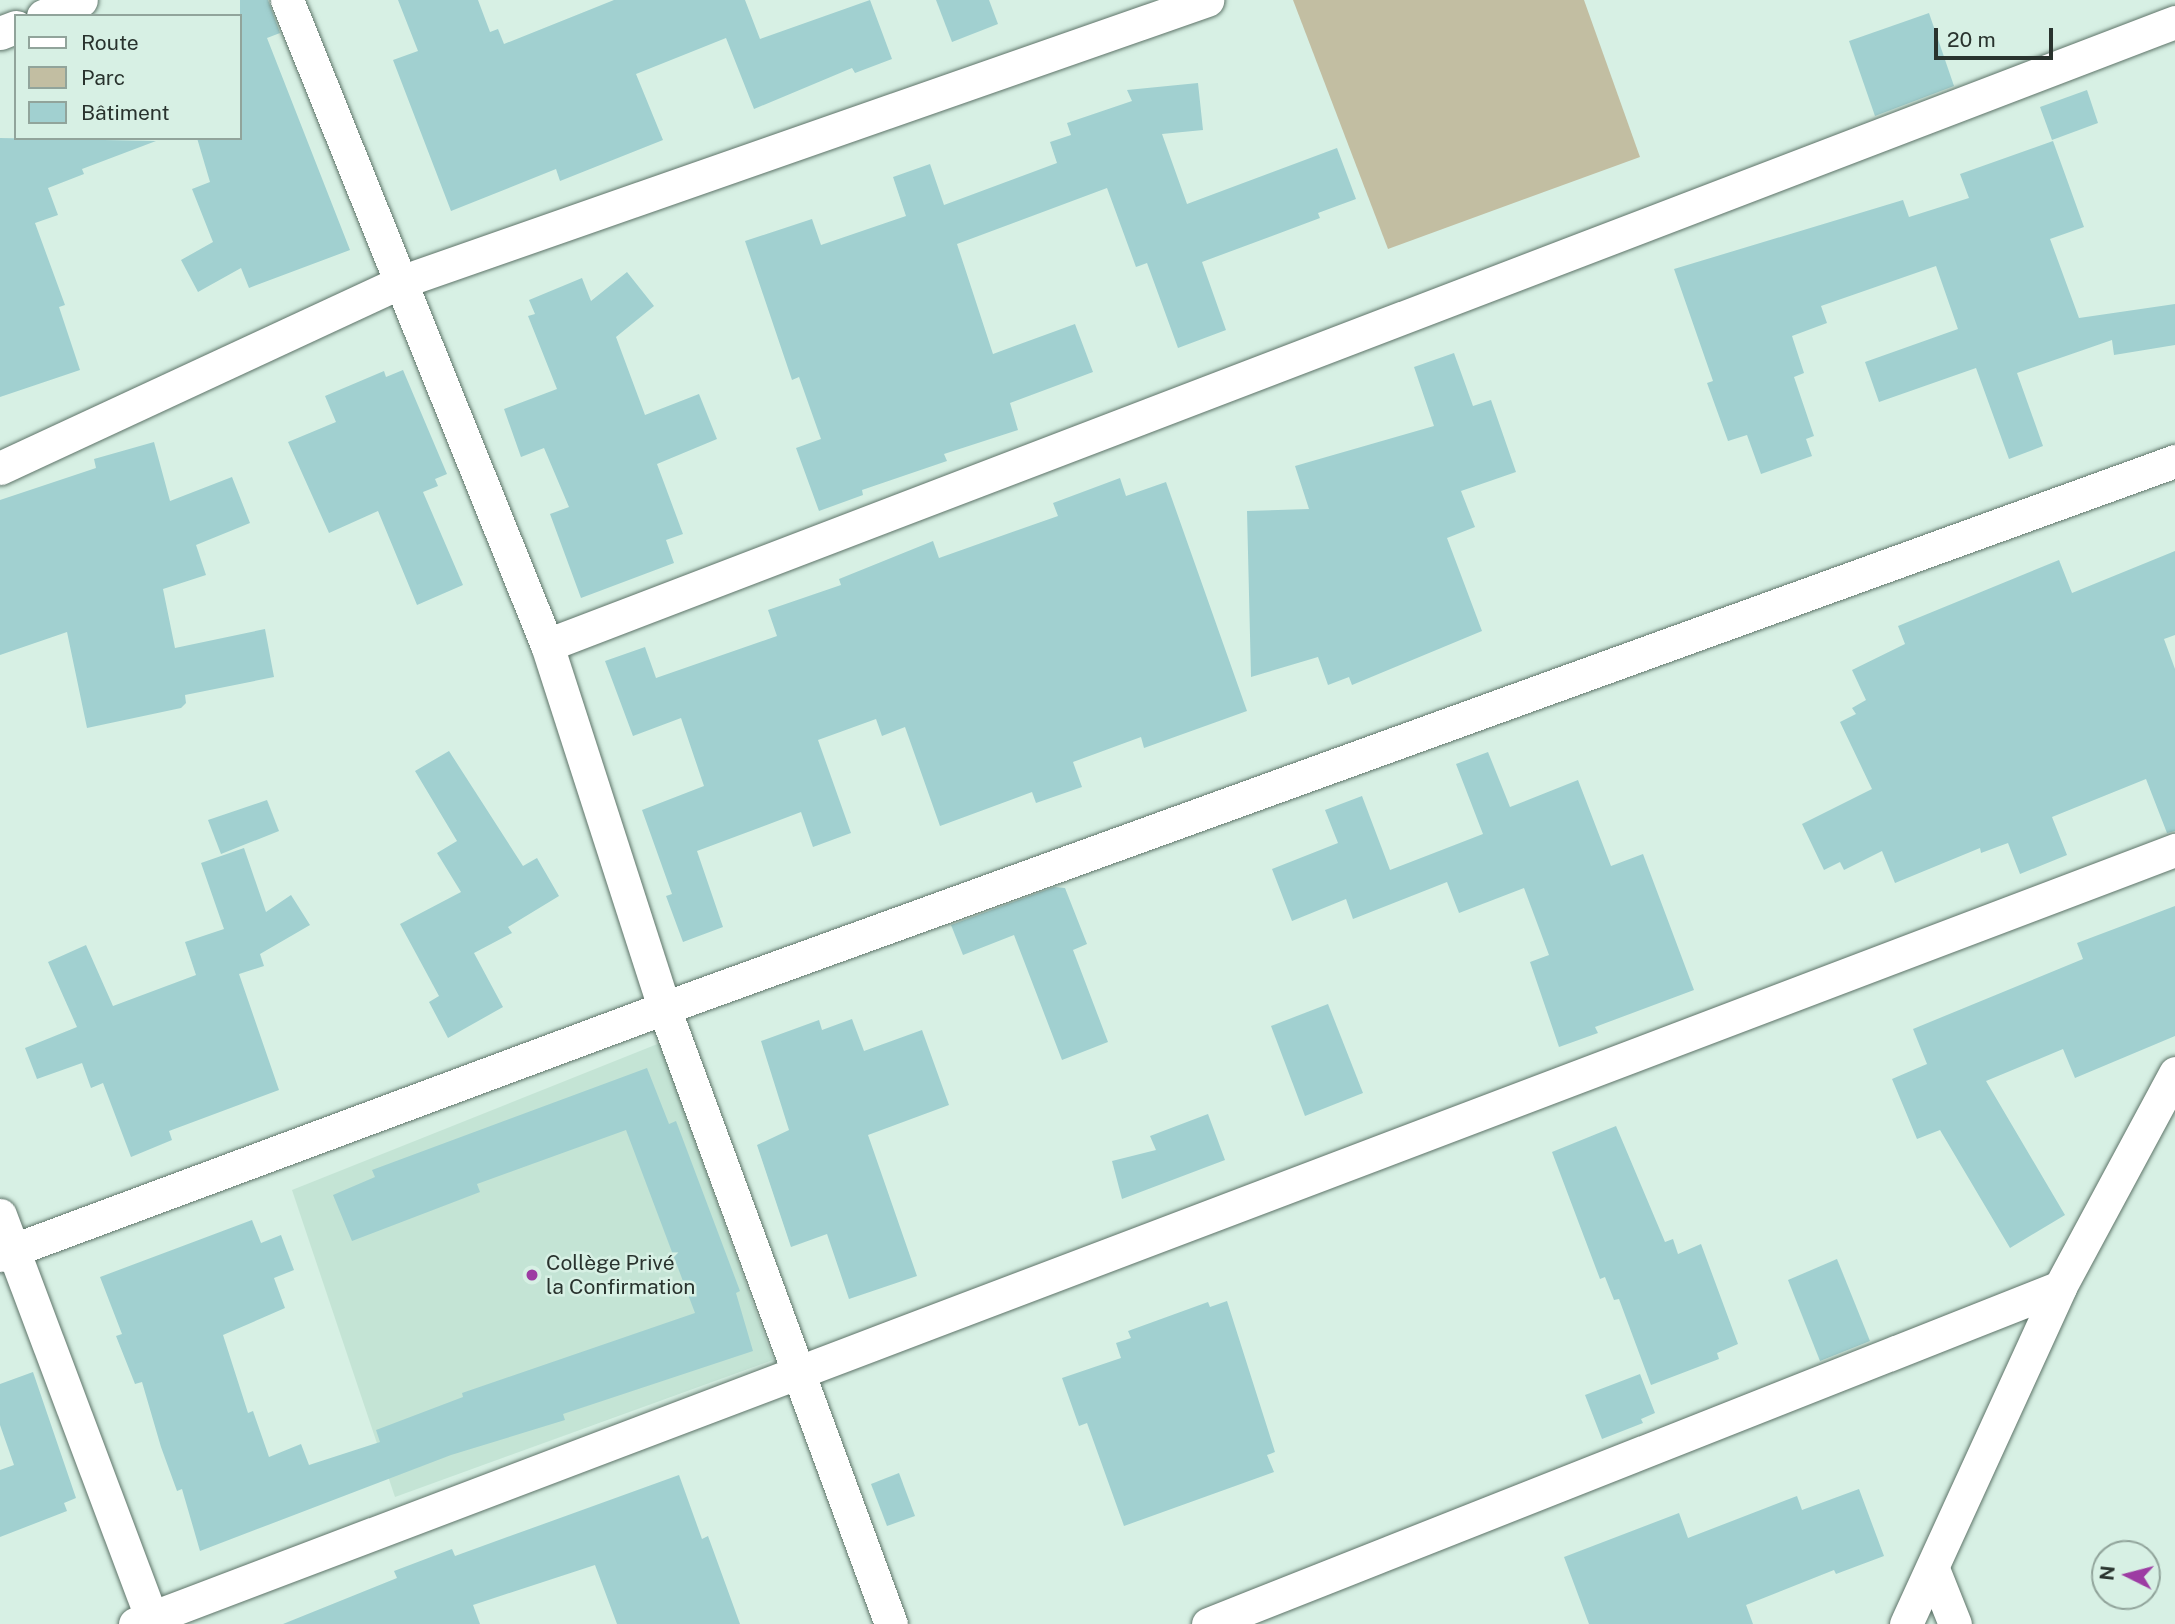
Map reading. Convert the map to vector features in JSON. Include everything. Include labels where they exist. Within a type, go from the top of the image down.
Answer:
[{"type":"street","points":[[48,14],[81,0]]},
{"type":"street","points":[[287,0],[404,281],[547,645],[664,1008],[891,1624]]},
{"type":"street","points":[[0,468],[404,281],[1208,0]]},
{"type":"street","points":[[547,645],[2175,22]]},
{"type":"street","points":[[7,1253],[664,1008],[2175,461]]},
{"type":"street","points":[[0,1215],[7,1253],[147,1622],[2175,850]]},
{"type":"street","points":[[1906,1624],[2060,1287],[2175,1073]]},
{"type":"street","points":[[1208,1624],[2060,1287]]},
{"type":"street","points":[[1933,1569],[1955,1624]]},
{"type":"shaded area","name":"Collège Privé la Confirmation","points":[[660,1043],[773,1360],[395,1497],[292,1190]]},
{"type":"green space","points":[[1293,0],[1584,0],[1640,157],[1388,249]]},
{"type":"building","points":[[240,0],[268,0],[280,33],[267,38],[350,250],[249,288],[241,268],[198,292],[181,260],[213,242],[192,189],[210,182],[198,140],[242,140]]},
{"type":"building","points":[[398,0],[478,0],[490,32],[498,29],[504,44],[614,0],[745,0],[760,39],[870,0],[892,59],[855,73],[852,68],[754,109],[726,38],[636,74],[663,140],[560,181],[556,169],[451,211],[393,60],[418,51]]},
{"type":"building","points":[[936,0],[989,0],[998,24],[952,42]]},
{"type":"building","points":[[1929,13],[1954,86],[1875,116],[1849,41]]},
{"type":"building","points":[[1198,83],[1203,130],[1162,134],[1187,204],[1337,148],[1356,199],[1318,213],[1320,218],[1202,262],[1226,330],[1178,348],[1147,263],[1136,267],[1107,188],[957,244],[993,354],[1075,324],[1093,372],[1010,403],[1018,430],[944,454],[947,461],[862,490],[863,495],[819,511],[796,448],[821,439],[799,377],[792,380],[745,241],[812,219],[821,245],[906,216],[893,177],[930,164],[944,205],[1057,163],[1050,142],[1071,135],[1067,123],[1132,101],[1127,90]]},
{"type":"building","points":[[2087,90],[2098,123],[2052,140],[2040,107]]},
{"type":"building","points":[[0,138],[156,141],[82,169],[84,174],[48,188],[58,215],[35,223],[65,305],[59,307],[80,370],[0,397]]},
{"type":"building","points":[[2053,141],[2084,227],[2050,239],[2079,318],[2175,304],[2175,345],[2114,355],[2112,340],[2017,373],[2043,446],[2009,459],[1976,368],[1879,402],[1865,362],[1958,329],[1936,266],[1821,306],[1827,323],[1792,336],[1804,373],[1794,377],[1814,436],[1806,439],[1812,456],[1761,474],[1747,435],[1728,441],[1707,383],[1713,381],[1674,269],[1903,200],[1909,217],[1969,198],[1960,174]]},
{"type":"building","points":[[627,272],[654,306],[616,337],[645,415],[699,394],[717,439],[657,464],[683,534],[666,540],[674,563],[581,598],[550,514],[569,507],[544,448],[521,457],[504,409],[557,389],[528,316],[535,314],[529,300],[582,278],[591,301]]},
{"type":"building","points":[[1454,353],[1473,406],[1491,400],[1516,472],[1461,491],[1475,527],[1447,538],[1482,631],[1352,685],[1349,677],[1328,685],[1318,657],[1251,677],[1247,511],[1309,509],[1295,466],[1434,426],[1414,367]]},
{"type":"building","points":[[403,370],[447,474],[435,479],[438,486],[423,492],[463,585],[417,605],[378,511],[329,533],[288,442],[336,422],[325,396],[384,371],[386,377]]},
{"type":"building","points":[[154,442],[170,501],[232,477],[250,523],[196,545],[206,575],[163,589],[175,648],[265,629],[274,677],[185,695],[186,703],[181,708],[87,728],[67,632],[0,655],[0,500],[96,468],[94,459]]},
{"type":"building","points":[[1120,478],[1126,496],[1166,482],[1247,711],[1144,748],[1141,737],[1073,762],[1082,787],[1036,803],[1032,792],[940,826],[905,727],[882,736],[876,719],[818,740],[851,833],[813,847],[801,812],[697,851],[723,927],[683,942],[666,896],[672,894],[642,810],[704,786],[681,718],[633,736],[605,661],[645,647],[656,678],[777,636],[768,610],[841,585],[839,579],[933,541],[939,558],[1058,516],[1053,503]]},
{"type":"building","points":[[2175,551],[2175,635],[2164,639],[2175,669],[2175,831],[2167,833],[2146,779],[2052,817],[2067,855],[2020,874],[2008,843],[1981,853],[1980,848],[1895,883],[1882,851],[1844,870],[1840,862],[1824,870],[1802,824],[1872,789],[1840,722],[1856,714],[1852,708],[1866,700],[1852,670],[1905,644],[1898,626],[2059,560],[2072,593]]},
{"type":"building","points":[[449,751],[523,866],[537,858],[559,896],[508,927],[512,933],[474,953],[503,1007],[448,1038],[429,1002],[439,996],[400,924],[461,892],[437,853],[457,841],[415,771]]},
{"type":"building","points":[[1488,752],[1510,807],[1578,780],[1611,866],[1643,854],[1694,990],[1595,1027],[1598,1033],[1559,1047],[1530,962],[1549,955],[1524,888],[1459,913],[1447,882],[1353,919],[1346,899],[1292,921],[1272,869],[1338,843],[1325,810],[1362,796],[1390,870],[1483,834],[1456,764]]},
{"type":"building","points":[[267,800],[279,831],[221,854],[208,820]]},
{"type":"building","points":[[244,848],[266,912],[291,895],[310,925],[260,954],[264,966],[239,974],[279,1090],[169,1131],[172,1140],[131,1157],[103,1083],[91,1088],[82,1063],[37,1079],[25,1048],[77,1027],[48,962],[86,945],[113,1006],[196,975],[185,942],[224,929],[201,863]]},
{"type":"building","points":[[1054,887],[1065,888],[1087,944],[1073,950],[1108,1042],[1062,1060],[1014,935],[963,955],[951,925]]},
{"type":"building","points":[[2175,906],[2175,1036],[2075,1078],[2063,1049],[1986,1081],[2065,1215],[2010,1248],[1940,1130],[1917,1139],[1892,1079],[1927,1064],[1913,1029],[2083,959],[2077,943]]},
{"type":"building","points":[[1328,1004],[1363,1093],[1305,1116],[1271,1026]]},
{"type":"building","points":[[852,1019],[864,1051],[922,1030],[949,1105],[868,1135],[917,1276],[849,1299],[827,1234],[791,1247],[757,1145],[789,1130],[761,1041],[819,1020],[822,1030]]},
{"type":"building","points":[[647,1068],[669,1124],[676,1121],[740,1291],[736,1293],[753,1351],[563,1414],[565,1420],[451,1455],[200,1551],[182,1489],[177,1491],[161,1447],[142,1382],[135,1384],[116,1336],[122,1334],[100,1277],[252,1220],[261,1243],[281,1235],[294,1270],[274,1278],[285,1308],[223,1335],[248,1413],[253,1411],[269,1457],[301,1444],[309,1465],[380,1442],[376,1430],[463,1397],[462,1393],[695,1313],[626,1130],[477,1184],[480,1192],[352,1241],[333,1195],[375,1177],[372,1170]]},
{"type":"building","points":[[1208,1114],[1225,1160],[1122,1199],[1112,1161],[1156,1150],[1150,1136]]},
{"type":"building","points":[[1616,1126],[1665,1242],[1673,1239],[1678,1254],[1701,1244],[1738,1344],[1717,1353],[1719,1359],[1651,1385],[1619,1299],[1614,1300],[1605,1277],[1600,1279],[1552,1152]]},
{"type":"building","points":[[1837,1259],[1870,1341],[1820,1361],[1788,1280]]},
{"type":"building","points":[[1227,1301],[1275,1452],[1267,1455],[1274,1472],[1124,1526],[1087,1423],[1079,1426],[1062,1378],[1121,1358],[1116,1343],[1131,1338],[1128,1331],[1208,1302],[1210,1307]]},
{"type":"building","points":[[33,1372],[76,1498],[64,1503],[67,1511],[0,1537],[0,1470],[14,1465],[0,1425],[0,1384]]},
{"type":"building","points":[[1640,1374],[1655,1413],[1641,1419],[1643,1423],[1602,1439],[1585,1395]]},
{"type":"building","points":[[899,1473],[915,1516],[887,1526],[871,1484]]},
{"type":"building","points":[[679,1475],[702,1539],[708,1536],[740,1624],[617,1624],[595,1565],[473,1605],[480,1624],[283,1624],[397,1578],[394,1571],[452,1549],[455,1556]]},
{"type":"building","points":[[1859,1489],[1884,1556],[1836,1574],[1834,1570],[1746,1605],[1753,1624],[1589,1624],[1564,1557],[1679,1513],[1688,1538],[1797,1496],[1802,1510]]},
{"type":"place","name":"Collège Privé la Confirmation","points":[[532,1275]]}]
